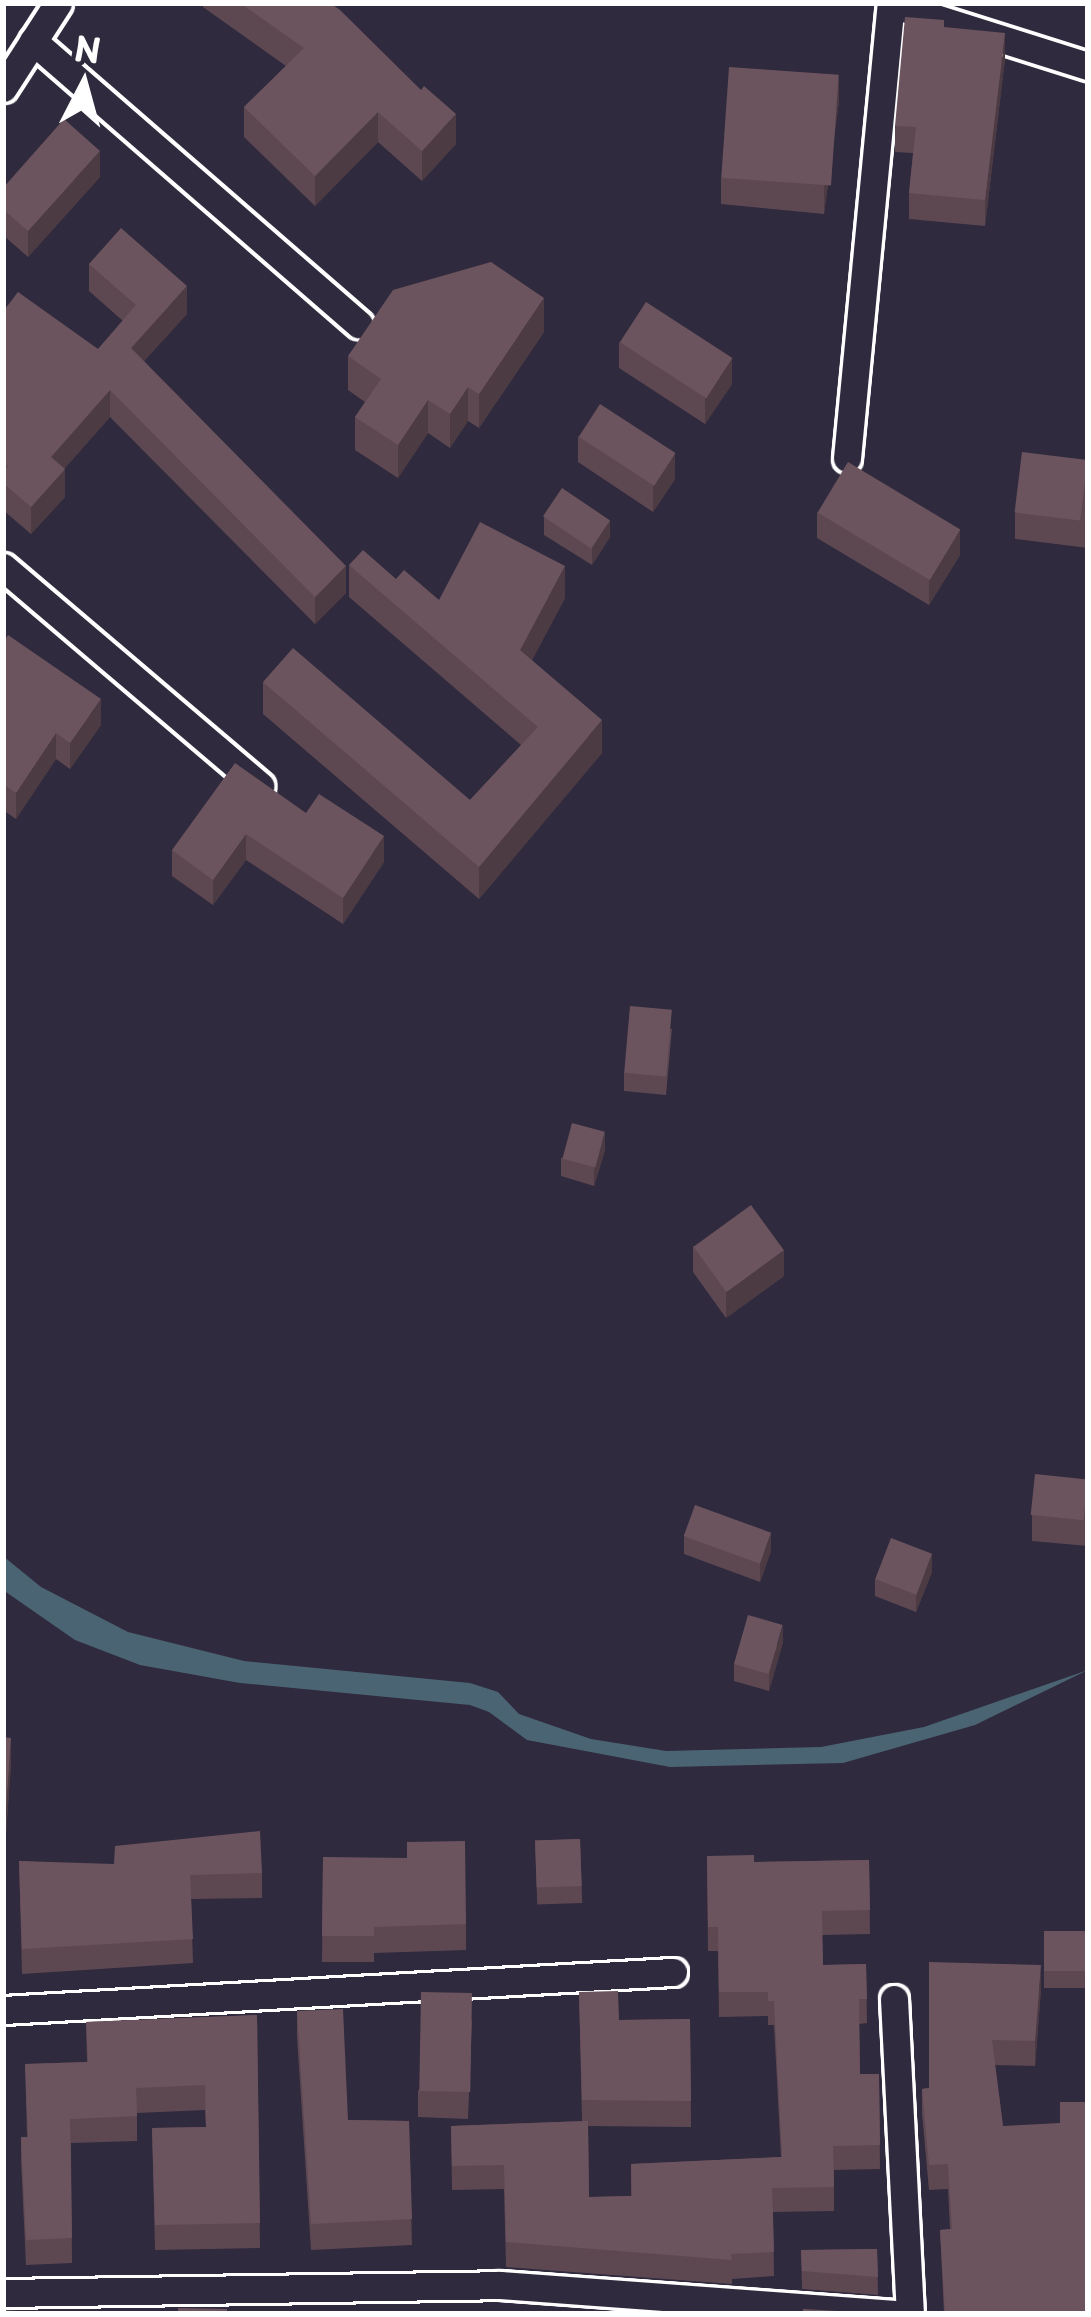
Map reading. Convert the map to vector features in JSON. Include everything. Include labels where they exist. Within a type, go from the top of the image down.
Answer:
[{"type":"street","points":[[3,88],[58,3]]},
{"type":"street","points":[[881,3],[1088,66]]},
{"type":"street","points":[[847,458],[892,4]]},
{"type":"street","points":[[33,41],[359,324]]},
{"type":"street","points":[[3,567],[267,791]]},
{"type":"street","points":[[3,2010],[673,1972]]},
{"type":"street","points":[[895,1999],[910,2314]]},
{"type":"street","points":[[3,2293],[500,2285],[896,2314]]},
{"type":"water","points":[[3,1556],[41,1587],[128,1632],[244,1661],[470,1683],[498,1692],[519,1714],[591,1739],[666,1751],[821,1747],[924,1727],[1088,1670],[975,1725],[843,1763],[670,1767],[527,1740],[489,1712],[470,1705],[240,1683],[140,1665],[75,1640],[3,1590]]},
{"type":"building","points":[[240,3],[330,3],[421,90],[424,86],[456,114],[422,151],[378,112],[315,176],[244,107],[304,48]]},
{"type":"building","points":[[905,17],[944,20],[944,27],[1005,33],[985,200],[909,193],[916,127],[895,126]]},
{"type":"building","points":[[729,67],[839,75],[831,185],[721,178]]},
{"type":"building","points":[[64,119],[100,151],[28,231],[3,209],[3,188]]},
{"type":"building","points":[[121,228],[187,286],[131,348],[346,566],[315,597],[110,390],[51,457],[65,469],[31,507],[3,483],[8,466],[3,462],[3,307],[18,292],[98,349],[136,305],[89,264]]},
{"type":"building","points":[[491,262],[544,298],[479,394],[468,387],[450,414],[428,400],[398,445],[355,417],[381,379],[348,356],[393,290]]},
{"type":"building","points":[[646,302],[732,358],[706,398],[620,342]]},
{"type":"building","points":[[600,404],[675,453],[654,486],[579,437]]},
{"type":"building","points":[[1022,452],[1088,460],[1080,521],[1015,513]]},
{"type":"building","points":[[848,462],[960,529],[930,580],[818,513]]},
{"type":"building","points":[[562,488],[610,520],[591,549],[543,516]]},
{"type":"building","points":[[480,522],[565,566],[520,650],[602,720],[479,867],[263,682],[293,648],[470,800],[538,727],[349,565],[363,550],[396,579],[404,570],[439,600]]},
{"type":"building","points":[[8,635],[101,699],[70,743],[56,733],[16,793],[3,784],[3,643]]},
{"type":"building","points":[[235,763],[306,813],[319,794],[384,836],[343,898],[246,834],[213,880],[172,850]]},
{"type":"building","points":[[630,1006],[672,1010],[666,1076],[624,1073]]},
{"type":"building","points":[[572,1123],[605,1132],[595,1168],[562,1159]]},
{"type":"building","points":[[751,1205],[784,1250],[726,1292],[694,1247]]},
{"type":"building","points":[[1035,1474],[1088,1480],[1083,1520],[1031,1515]]},
{"type":"building","points":[[695,1505],[771,1533],[760,1564],[684,1536]]},
{"type":"building","points":[[891,1538],[932,1554],[916,1595],[875,1579]]},
{"type":"building","points":[[748,1615],[783,1625],[769,1674],[734,1664]]},
{"type":"building","points":[[3,1737],[11,1738],[5,1821],[3,1820]]},
{"type":"building","points":[[260,1831],[262,1873],[190,1875],[193,1939],[22,1949],[19,1861],[114,1864],[115,1846]]},
{"type":"building","points":[[580,1839],[582,1886],[537,1888],[535,1841]]},
{"type":"building","points":[[465,1841],[466,1924],[374,1927],[374,1936],[322,1936],[323,1857],[407,1858],[407,1842]]},
{"type":"building","points":[[754,1855],[754,1862],[869,1860],[870,1910],[822,1911],[823,1965],[866,1964],[867,1999],[859,1999],[860,2074],[879,2074],[880,2145],[833,2146],[834,2187],[772,2188],[774,2252],[731,2254],[732,2260],[506,2242],[504,2165],[452,2166],[451,2126],[588,2121],[589,2197],[632,2196],[631,2164],[782,2157],[774,2001],[768,2001],[768,1992],[719,1992],[718,1927],[708,1927],[707,1856]]},
{"type":"building","points":[[1044,1931],[1088,1931],[1088,1971],[1044,1971]]},
{"type":"building","points":[[929,1962],[1041,1965],[1035,2041],[992,2040],[1003,2126],[1060,2123],[1060,2102],[1088,2102],[1088,2314],[945,2314],[940,2230],[952,2229],[948,2164],[929,2165],[922,2089],[929,2088]]},
{"type":"building","points":[[618,1991],[619,2020],[690,2019],[691,2101],[582,2100],[579,1992]]},
{"type":"building","points":[[421,1992],[472,1993],[470,2092],[419,2091]]},
{"type":"building","points":[[343,2009],[348,2120],[409,2121],[412,2219],[311,2224],[297,2011]]},
{"type":"building","points":[[257,2015],[260,2223],[155,2225],[152,2128],[206,2127],[205,2085],[136,2088],[137,2116],[70,2119],[72,2238],[26,2240],[21,2137],[28,2137],[25,2064],[88,2062],[86,2022]]},
{"type":"building","points":[[877,2249],[878,2277],[802,2271],[801,2250]]},
{"type":"building","points":[[178,2308],[227,2309],[227,2314],[178,2314]]},
{"type":"building","points":[[803,2309],[890,2314],[803,2314]]},
{"type":"building","points":[[3,2310],[62,2314],[3,2314]]}]
